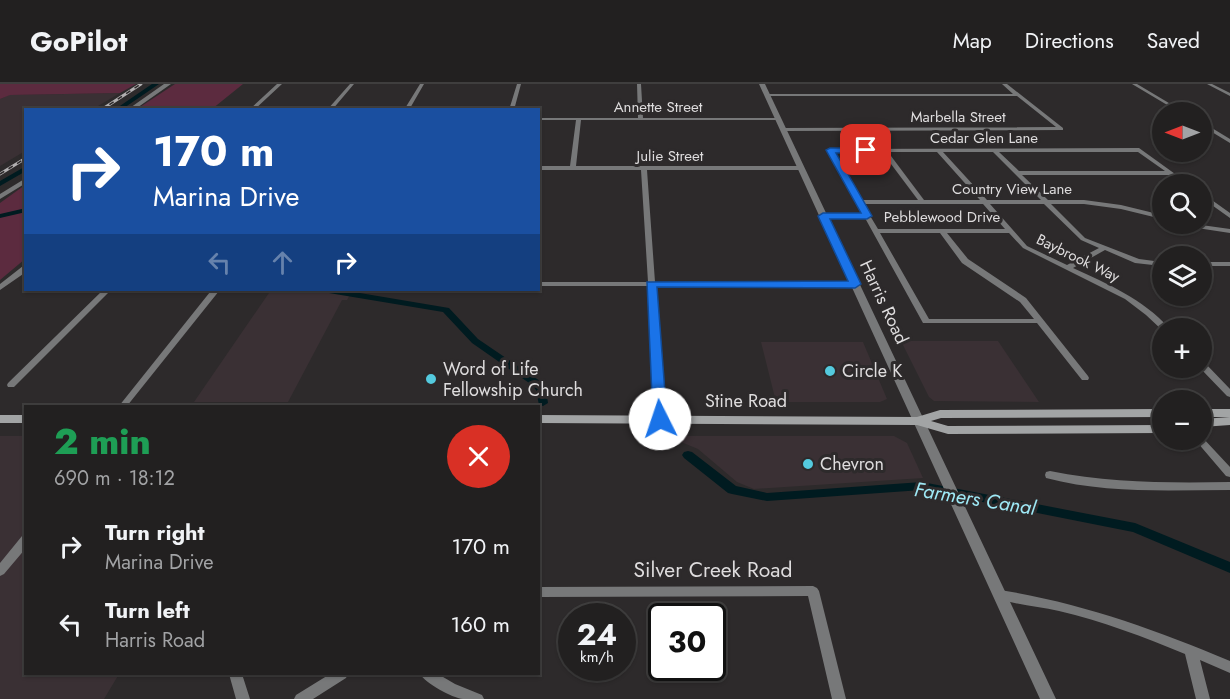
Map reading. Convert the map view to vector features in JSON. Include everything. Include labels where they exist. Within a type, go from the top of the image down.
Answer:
[{"type":"main road","name":"Stine Road","points":[[917,421],[940,414],[1152,413]]},
{"type":"main road","points":[[1212,413],[1230,413]]},
{"type":"main road","points":[[0,419],[24,419]]},
{"type":"main road","name":"Stine Road","points":[[540,419],[917,421],[948,430],[1152,428]]},
{"type":"main road","points":[[1212,422],[1230,421]]},
{"type":"main road","points":[[1212,429],[1230,429]]},
{"type":"street","points":[[132,108],[168,84]]},
{"type":"street","points":[[253,108],[280,84]]},
{"type":"street","points":[[331,108],[352,84]]},
{"type":"street","points":[[407,108],[422,84]]},
{"type":"street","points":[[512,108],[519,84]]},
{"type":"street","points":[[639,84],[641,119]]},
{"type":"street","name":"Harris Road","points":[[762,84],[1048,699]]},
{"type":"street","points":[[1004,84],[1019,95]]},
{"type":"street","points":[[1134,84],[1165,102]]},
{"type":"street","points":[[1209,84],[1230,95]]},
{"type":"street","points":[[767,95],[1019,95]]},
{"type":"street","name":"Marbella Street","points":[[783,129],[1061,129],[1019,95]]},
{"type":"street","name":"Annette Street","points":[[540,119],[778,119]]},
{"type":"street","points":[[573,168],[579,119]]},
{"type":"street","points":[[1212,130],[1230,141]]},
{"type":"street","name":"Cedar Glen Lane","points":[[859,202],[830,150],[1139,150],[1170,172]]},
{"type":"street","points":[[884,150],[921,202]]},
{"type":"street","name":"Baybrook Way","points":[[939,150],[1008,231],[1034,253],[1128,297],[1154,318]]},
{"type":"street","points":[[994,150],[1083,239],[1138,261],[1152,263]]},
{"type":"street","name":"Julie Street","points":[[540,168],[801,168]]},
{"type":"street","points":[[644,168],[660,419]]},
{"type":"street","points":[[1016,172],[1170,172],[1173,174]]},
{"type":"street","points":[[0,197],[24,181]]},
{"type":"street","points":[[859,202],[926,321],[1041,321]]},
{"type":"street","name":"Country View Lane","points":[[859,202],[1046,202],[1110,205],[1152,216]]},
{"type":"street","points":[[1212,202],[1230,216]]},
{"type":"street","points":[[823,216],[867,216]]},
{"type":"street","points":[[1212,228],[1230,231]]},
{"type":"street","name":"Pebblewood Drive","points":[[876,231],[1008,231]]},
{"type":"street","points":[[942,231],[965,261],[1014,292],[1041,321],[1085,378]]},
{"type":"street","points":[[1067,268],[1104,248]]},
{"type":"street","points":[[1212,264],[1230,264]]},
{"type":"street","points":[[0,288],[24,270]]},
{"type":"street","points":[[540,284],[855,284]]},
{"type":"street","points":[[11,385],[106,291]]},
{"type":"street","points":[[124,405],[211,291]]},
{"type":"street","points":[[1212,376],[1230,394]]},
{"type":"street","points":[[1209,450],[1230,473]]},
{"type":"street","points":[[1050,475],[1115,485],[1230,486]]},
{"type":"street","points":[[0,571],[24,541]]},
{"type":"street","name":"Silver Creek Road","points":[[540,592],[813,591],[839,699]]},
{"type":"street","points":[[1000,595],[1069,607],[1105,617],[1230,667]]},
{"type":"street","points":[[1191,651],[1203,699]]},
{"type":"street","points":[[236,675],[243,699]]},
{"type":"street","points":[[301,699],[339,675]]},
{"type":"street","points":[[428,675],[450,688],[477,699]]},
{"type":"shaded area","points":[[0,84],[136,84],[120,93],[10,95],[0,99]]},
{"type":"shaded area","points":[[175,84],[243,84],[213,108],[139,108]]},
{"type":"shaded area","points":[[120,93],[95,108],[24,108],[24,152],[0,166],[0,99],[9,95]]},
{"type":"shaded area","points":[[24,186],[24,260],[0,280],[0,203]]},
{"type":"shaded area","points":[[270,291],[352,291],[347,300],[342,300],[288,402],[194,402]]},
{"type":"shaded area","points":[[901,341],[998,341],[1039,402],[934,401],[929,397]]},
{"type":"shaded area","points":[[761,342],[863,342],[887,399],[880,402],[776,402]]},
{"type":"shaded area","points":[[0,436],[24,436],[24,675],[118,675],[104,699],[0,699]]},
{"type":"shaded area","points":[[681,436],[894,436],[907,443],[923,478],[754,489],[737,482],[698,449],[681,442]]},
{"type":"waterway","points":[[119,108],[156,84]]},
{"type":"waterway","points":[[0,184],[24,169]]},
{"type":"waterway","name":"Farmers Canal","points":[[0,216],[24,210]]},
{"type":"waterway","name":"Farmers Canal","points":[[335,291],[446,310],[475,341],[536,383],[541,390],[543,403]]},
{"type":"waterway","name":"Farmers Canal","points":[[688,455],[732,490],[767,497],[922,486],[1135,528],[1230,568]]},
{"type":"railway","points":[[104,108],[141,84]]},
{"type":"railway","points":[[0,174],[24,159]]},
{"type":"place","name":"Circle K","points":[[830,371]]},
{"type":"place","name":"Word of Life Fellowship Church","points":[[431,379]]},
{"type":"place","name":"Chevron","points":[[808,464]]},
{"type":"route","points":[[660,419],[651,284],[855,284],[823,216],[867,216],[830,150],[866,150]]}]
